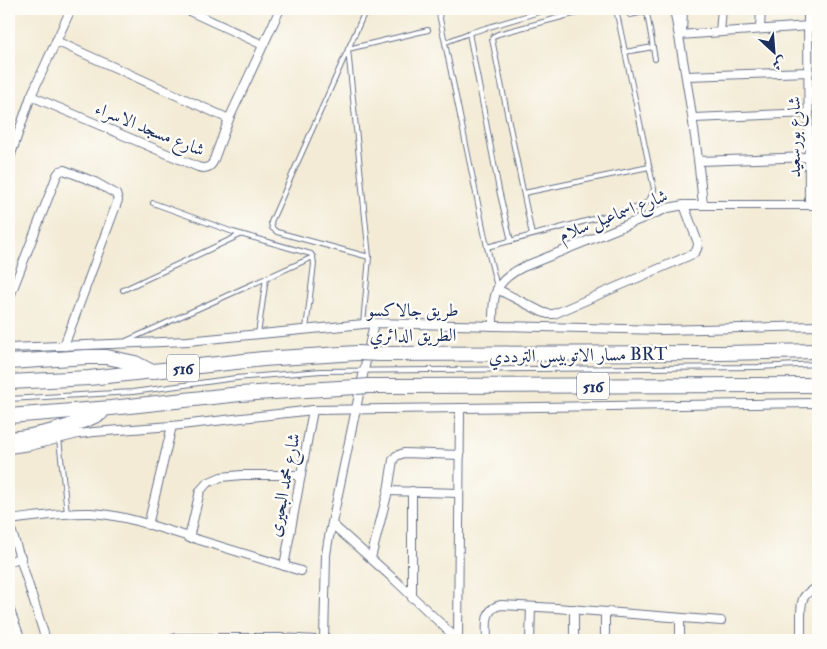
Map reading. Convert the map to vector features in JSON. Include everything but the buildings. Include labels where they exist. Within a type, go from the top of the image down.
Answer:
[{"type":"highway","name":"الطريق الدائري","points":[[9,382],[89,378],[263,359],[357,353],[722,353],[818,351]]},
{"type":"highway","points":[[9,362],[107,357],[135,362],[152,372]]},
{"type":"highway","name":"516","points":[[9,416],[111,408],[240,394],[362,386],[818,385]]},
{"type":"highway","points":[[9,439],[36,436],[66,427],[87,420],[111,408]]},
{"type":"street","points":[[9,160],[31,96],[71,9]]},
{"type":"street","points":[[185,9],[263,45]]},
{"type":"street","points":[[56,41],[229,119],[280,9]]},
{"type":"street","points":[[674,9],[694,118],[703,205]]},
{"type":"street","points":[[680,34],[683,9]]},
{"type":"street","points":[[720,32],[722,9]]},
{"type":"street","points":[[760,29],[761,9]]},
{"type":"street","name":"شارع بورسعيد","points":[[808,9],[809,205]]},
{"type":"street","points":[[680,34],[809,26]]},
{"type":"street","points":[[686,76],[809,72]]},
{"type":"street","name":"شارع مسجد الاسراء","points":[[31,96],[202,168],[212,165],[229,119]]},
{"type":"street","points":[[694,118],[809,113]]},
{"type":"street","points":[[699,161],[808,157]]},
{"type":"street","points":[[9,299],[60,171],[64,170],[95,182],[116,194],[118,200],[64,346]]},
{"type":"street","points":[[493,326],[493,302],[497,289],[542,312],[554,314],[693,254],[697,251],[698,243],[684,205]]},
{"type":"street","name":"شارع اسماعيل سلام","points":[[497,289],[508,276],[522,267],[668,208],[684,205],[818,205]]},
{"type":"street","points":[[324,640],[326,555],[374,323]]},
{"type":"street","name":"طريق جالاكسو","points":[[9,348],[188,341],[374,323],[662,330],[818,326]]},
{"type":"street","points":[[9,449],[30,446],[78,434],[109,430],[172,426],[313,410],[818,403]]},
{"type":"street","points":[[458,640],[460,408]]},
{"type":"street","name":"شارع محمد البحيرى","points":[[284,566],[313,410]]},
{"type":"street","points":[[148,524],[172,426]]},
{"type":"street","points":[[370,558],[388,490],[393,460],[396,456],[404,453],[460,455]]},
{"type":"street","points":[[190,538],[200,491],[206,483],[220,477],[301,474]]},
{"type":"street","points":[[388,490],[459,493]]},
{"type":"street","points":[[412,491],[412,598]]},
{"type":"street","points":[[46,640],[9,521],[89,513],[125,518],[301,572]]},
{"type":"street","points":[[332,524],[458,640]]},
{"type":"street","points":[[9,562],[20,558]]},
{"type":"street","points":[[801,640],[801,603],[805,595],[811,590],[818,588]]},
{"type":"street","points":[[486,640],[488,614],[493,608],[501,605],[721,621]]},
{"type":"street","points":[[530,640],[531,607]]},
{"type":"street","points":[[9,608],[21,640]]},
{"type":"street","points":[[574,609],[574,640]]},
{"type":"street","points":[[605,612],[605,640]]},
{"type":"street","points":[[680,618],[680,640]]},
{"type":"street","points":[[170,640],[176,638],[281,638],[315,640]]},
{"type":"lane","points":[[366,9],[271,222],[272,228],[276,232],[369,257]]},
{"type":"lane","points":[[438,9],[497,289]]},
{"type":"lane","points":[[446,42],[548,9]]},
{"type":"lane","points":[[532,235],[493,38],[498,34],[592,9]]},
{"type":"lane","points":[[487,247],[643,206],[649,201],[654,189],[616,9]]},
{"type":"lane","points":[[627,9],[630,15],[647,13],[655,59]]},
{"type":"lane","points":[[348,49],[428,30]]},
{"type":"lane","points":[[469,33],[499,190],[511,241]]},
{"type":"lane","points":[[625,52],[653,47]]},
{"type":"lane","points":[[348,49],[369,257],[363,324]]},
{"type":"lane","points":[[524,193],[649,167]]},
{"type":"lane","points":[[153,203],[240,234],[307,253],[313,257],[314,264],[306,329]]},
{"type":"lane","points":[[123,290],[240,234]]},
{"type":"lane","points":[[120,344],[313,257]]},
{"type":"lane","points":[[258,334],[266,278]]},
{"type":"lane","name":"مسار الاتوبيس الترددي BRT","points":[[9,399],[133,392],[236,378],[321,372],[758,367],[818,364]]},
{"type":"lane","points":[[59,438],[68,514]]}]
